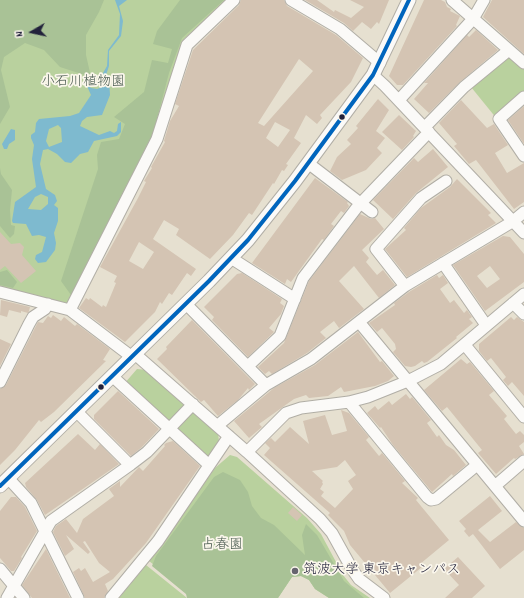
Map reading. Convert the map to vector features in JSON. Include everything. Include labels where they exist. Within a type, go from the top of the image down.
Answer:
[{"type":"main road","points":[[4,482],[186,304],[231,258],[270,213],[373,75],[409,0]]},
{"type":"street","points":[[70,310],[157,139],[187,45],[234,0]]},
{"type":"street","points":[[291,0],[340,29],[380,63]]},
{"type":"street","points":[[452,0],[524,63]]},
{"type":"street","points":[[399,100],[473,19],[484,0]]},
{"type":"street","points":[[248,366],[280,336],[303,278],[362,202],[464,87],[508,50]]},
{"type":"street","points":[[373,75],[399,100],[512,222],[524,233]]},
{"type":"street","points":[[524,97],[499,119],[524,156]]},
{"type":"street","points":[[308,163],[362,202],[372,212]]},
{"type":"street","points":[[404,286],[376,249],[421,198],[446,181]]},
{"type":"street","points":[[217,426],[266,385],[311,359],[404,286],[512,222],[524,212]]},
{"type":"street","points":[[231,258],[295,299]]},
{"type":"street","points":[[442,263],[486,325]]},
{"type":"street","points":[[0,292],[70,310],[133,356],[193,404],[320,519],[332,533],[359,579],[384,598]]},
{"type":"street","points":[[247,452],[286,413],[301,408],[349,402],[368,397],[408,381],[441,364],[524,294]]},
{"type":"street","points":[[513,303],[524,314]]},
{"type":"street","points":[[0,382],[28,324],[33,317],[45,310],[48,304]]},
{"type":"street","points":[[186,304],[266,385]]},
{"type":"street","points":[[359,322],[476,465],[524,521]]},
{"type":"street","points":[[465,345],[524,417]]},
{"type":"street","points":[[112,376],[210,465]]},
{"type":"street","points":[[349,402],[431,500],[436,499],[476,465]]},
{"type":"street","points":[[7,598],[45,529],[52,521],[130,466],[147,452],[169,427],[193,404]]},
{"type":"street","points":[[76,411],[130,466]]},
{"type":"street","points":[[111,598],[158,541],[229,436]]},
{"type":"street","points":[[495,486],[524,461]]},
{"type":"street","points":[[4,482],[31,503],[78,598]]},
{"type":"street","points":[[0,569],[24,598]]},
{"type":"green space","name":"小石川植物園","points":[[0,0],[227,0],[184,39],[172,73],[153,140],[70,305],[0,286]]},
{"type":"green space","points":[[0,0],[104,0],[86,35],[86,55],[91,77],[60,67],[44,50],[25,43],[4,57],[1,70],[10,107],[0,124]]},
{"type":"green space","points":[[180,0],[224,0],[182,38],[169,73],[152,138],[71,295],[61,281],[98,169],[97,155],[101,142],[119,139],[125,124],[114,117],[144,92],[152,60],[168,63],[172,49],[153,44],[157,31]]},
{"type":"green space","points":[[507,55],[524,69],[524,94],[497,119],[471,87]]},
{"type":"green space","points":[[0,168],[1,174],[12,190],[10,210],[11,225],[15,226],[14,234],[10,238],[0,226]]},
{"type":"green space","points":[[7,270],[17,282],[13,288],[0,285],[0,272]]},
{"type":"green space","points":[[137,369],[147,370],[183,401],[183,408],[169,424],[124,384]]},
{"type":"green space","points":[[190,413],[195,413],[218,433],[219,441],[208,461],[175,431]]},
{"type":"green space","name":"占春園","points":[[230,455],[237,457],[307,518],[321,534],[343,575],[351,585],[370,598],[329,598],[315,589],[309,580],[301,576],[292,577],[278,598],[196,598],[149,561],[215,468]]},
{"type":"green space","name":"占春園","points":[[223,472],[240,480],[248,492],[252,506],[261,518],[274,525],[305,555],[302,535],[306,524],[317,535],[344,581],[364,598],[329,598],[315,589],[309,580],[301,576],[292,577],[278,598],[187,598],[186,594],[152,566],[156,556],[214,477]]},
{"type":"green space","points":[[146,565],[187,598],[119,598]]},
{"type":"water","points":[[115,0],[127,0],[119,6],[123,21],[121,36],[109,51],[109,66],[106,75],[109,79],[110,95],[102,115],[87,117],[82,121],[80,126],[99,135],[110,131],[114,133],[117,131],[118,124],[121,122],[121,132],[117,136],[94,141],[88,152],[80,154],[71,163],[65,162],[57,154],[48,149],[43,150],[40,164],[46,189],[55,195],[57,201],[54,205],[58,208],[58,221],[54,233],[56,243],[55,250],[46,262],[38,263],[35,259],[36,255],[42,252],[46,237],[39,235],[32,236],[26,224],[13,223],[12,221],[15,202],[36,187],[32,159],[34,145],[31,135],[35,132],[36,123],[39,119],[70,116],[79,113],[91,95],[86,84],[91,88],[97,89],[105,86],[103,73],[107,66],[108,50],[119,35],[120,14]],"holes":[[[58,125],[61,128],[62,142],[49,147],[46,141],[49,129]],[[41,194],[48,197],[48,204],[41,210],[28,209],[35,197]]]},
{"type":"water","points":[[11,129],[15,130],[15,140],[9,144],[7,149],[4,149],[2,144]]},
{"type":"building","points":[[241,0],[284,0],[287,6],[336,35],[363,58],[351,82],[320,115],[322,118],[317,124],[306,115],[294,138],[301,143],[286,164],[288,165],[284,171],[282,170],[252,215],[249,213],[233,235],[210,259],[176,235],[179,229],[164,220],[153,239],[196,269],[191,276],[187,273],[172,295],[169,293],[162,304],[160,302],[155,312],[125,342],[79,308],[86,298],[89,300],[90,298],[102,307],[103,305],[106,307],[116,283],[114,282],[117,276],[100,267],[138,198],[146,182],[144,181],[165,142],[164,141],[170,121],[179,106],[175,104],[193,50],[239,5]],"holes":[[[299,59],[313,71],[264,126],[258,123]],[[275,122],[290,130],[278,147],[266,138]],[[139,242],[154,252],[143,269],[129,261]]]},
{"type":"building","points":[[305,0],[317,0],[334,12],[335,10],[351,18],[364,7],[350,0],[389,0],[379,24],[377,22],[371,29],[362,22],[353,31],[344,23]]},
{"type":"building","points":[[424,0],[441,0],[445,2],[447,7],[451,9],[450,11],[460,16],[456,25],[457,26],[403,85],[397,85],[389,76]]},
{"type":"building","points":[[492,0],[524,0],[524,54],[483,17]]},
{"type":"building","points":[[476,30],[498,50],[460,82],[429,113],[414,99],[428,83],[424,83],[467,35],[469,37]]},
{"type":"building","points":[[378,99],[389,110],[376,131],[385,138],[377,148],[382,153],[366,170],[342,180],[330,171],[337,157],[351,144],[347,140],[358,128],[356,126]]},
{"type":"building","points":[[461,100],[487,128],[494,124],[508,145],[495,153],[507,173],[524,163],[524,202],[514,209],[476,160],[469,164],[454,146],[457,144],[439,123]]},
{"type":"building","points":[[524,106],[524,144],[508,120]]},
{"type":"building","points":[[399,115],[416,131],[413,136],[414,137],[402,150],[382,132]]},
{"type":"building","points":[[433,149],[448,167],[416,193],[393,219],[373,200],[414,158],[418,162]]},
{"type":"building","points":[[315,178],[348,202],[347,203],[349,206],[344,213],[341,211],[331,224],[334,226],[324,240],[322,239],[291,282],[287,279],[285,284],[252,263]]},
{"type":"building","points":[[457,179],[491,213],[488,215],[496,223],[407,277],[385,249],[406,230],[404,228],[421,208],[450,187]]},
{"type":"building","points":[[360,214],[371,219],[375,218],[384,229],[362,250],[369,258],[366,262],[377,275],[383,270],[395,285],[379,298],[354,266],[339,281],[364,309],[339,328],[334,321],[320,332],[326,338],[307,353],[272,374],[269,371],[265,374],[258,367],[284,343],[309,281]]},
{"type":"building","points":[[0,232],[11,244],[20,243],[24,247],[22,255],[36,271],[21,283],[5,266],[0,270]]},
{"type":"building","points":[[503,236],[510,237],[524,254],[524,282],[485,311],[453,265]],"holes":[[[490,266],[500,279],[487,288],[477,276]]]},
{"type":"building","points":[[242,273],[282,299],[280,303],[284,306],[281,314],[269,328],[274,332],[248,357],[212,320],[214,317],[204,307],[237,274]]},
{"type":"building","points":[[437,275],[439,278],[443,275],[448,283],[440,289],[450,303],[454,300],[464,313],[467,310],[472,317],[469,319],[473,323],[427,362],[424,363],[422,361],[411,367],[405,366],[393,352],[396,349],[395,344],[382,328],[377,332],[369,323],[395,305],[394,303],[409,292]]},
{"type":"building","points":[[1,300],[30,307],[29,311],[28,313],[21,311],[21,313],[9,310],[7,317],[0,315]]},
{"type":"building","points":[[53,315],[61,321],[64,317],[75,326],[77,324],[110,349],[103,360],[106,361],[54,412],[41,422],[39,420],[15,450],[0,465],[0,389],[6,385],[38,322],[43,323],[48,316],[51,318]]},
{"type":"building","points":[[511,317],[514,320],[517,317],[524,322],[524,396],[512,382],[508,386],[503,380],[506,377],[491,358],[487,361],[479,351],[479,344]]},
{"type":"building","points":[[192,320],[255,384],[249,390],[248,388],[238,400],[218,416],[204,400],[201,402],[157,359],[167,349],[166,347]]},
{"type":"building","points":[[358,332],[380,362],[382,361],[394,376],[388,381],[375,386],[344,392],[341,387],[328,396],[309,398],[306,395],[294,399],[259,424],[262,427],[249,438],[234,421],[274,388],[315,365]]},
{"type":"building","points":[[0,339],[11,344],[0,366]]},
{"type":"building","points":[[461,359],[467,364],[470,362],[494,391],[489,395],[507,416],[504,419],[516,434],[520,431],[524,435],[524,442],[519,446],[524,454],[515,459],[514,458],[496,474],[478,453],[482,450],[447,407],[442,411],[424,390]]},
{"type":"building","points":[[118,391],[159,429],[131,456],[94,419],[94,415]]},
{"type":"building","points":[[406,394],[410,399],[412,397],[431,420],[427,423],[437,437],[439,435],[446,445],[454,450],[466,465],[453,476],[452,474],[432,492],[393,445],[381,427],[380,428],[367,413],[375,406],[378,410],[389,401],[392,405]]},
{"type":"building","points":[[341,410],[349,413],[369,437],[366,440],[379,456],[382,453],[405,481],[402,483],[418,498],[416,500],[449,540],[420,564],[422,567],[390,593],[350,545],[344,531],[328,515],[330,513],[264,455],[270,448],[265,443],[271,438],[275,442],[290,427],[309,444],[303,421],[325,415],[332,435],[347,431]],"holes":[[[345,460],[356,475],[348,481],[353,489],[335,508],[321,496],[324,492],[320,489],[323,481],[312,471],[337,467]]]},
{"type":"building","points":[[78,434],[95,450],[100,444],[119,464],[45,515],[37,500],[26,487],[25,483]]},
{"type":"building","points":[[173,441],[200,466],[146,543],[113,579],[105,584],[108,591],[104,598],[85,598],[73,572],[79,568],[81,571],[85,568],[93,582],[110,572],[99,563],[85,541],[83,542],[90,552],[88,554],[66,535],[74,549],[65,556],[53,532],[56,526],[66,519],[77,533],[83,519],[114,496],[109,489],[120,481],[120,487],[139,467],[143,471],[166,443]]},
{"type":"building","points":[[490,496],[502,511],[478,530],[490,542],[516,522],[524,528],[524,550],[500,569],[473,534],[469,537],[464,531],[466,529],[459,521]]},
{"type":"building","points":[[11,497],[16,497],[25,507],[37,531],[14,571],[11,571],[0,558],[0,511]]},
{"type":"building","points":[[293,507],[302,515],[297,521],[288,513]]},
{"type":"building","points":[[46,549],[70,598],[32,598],[22,585]]},
{"type":"building","points":[[458,557],[485,586],[472,598],[445,598],[459,585],[444,569]]},
{"type":"transit line","points":[[0,486],[209,281],[248,240],[295,181],[373,75],[409,0]]},
{"type":"place","name":"筑波大学 東京キャンパス","points":[[295,571]]}]
